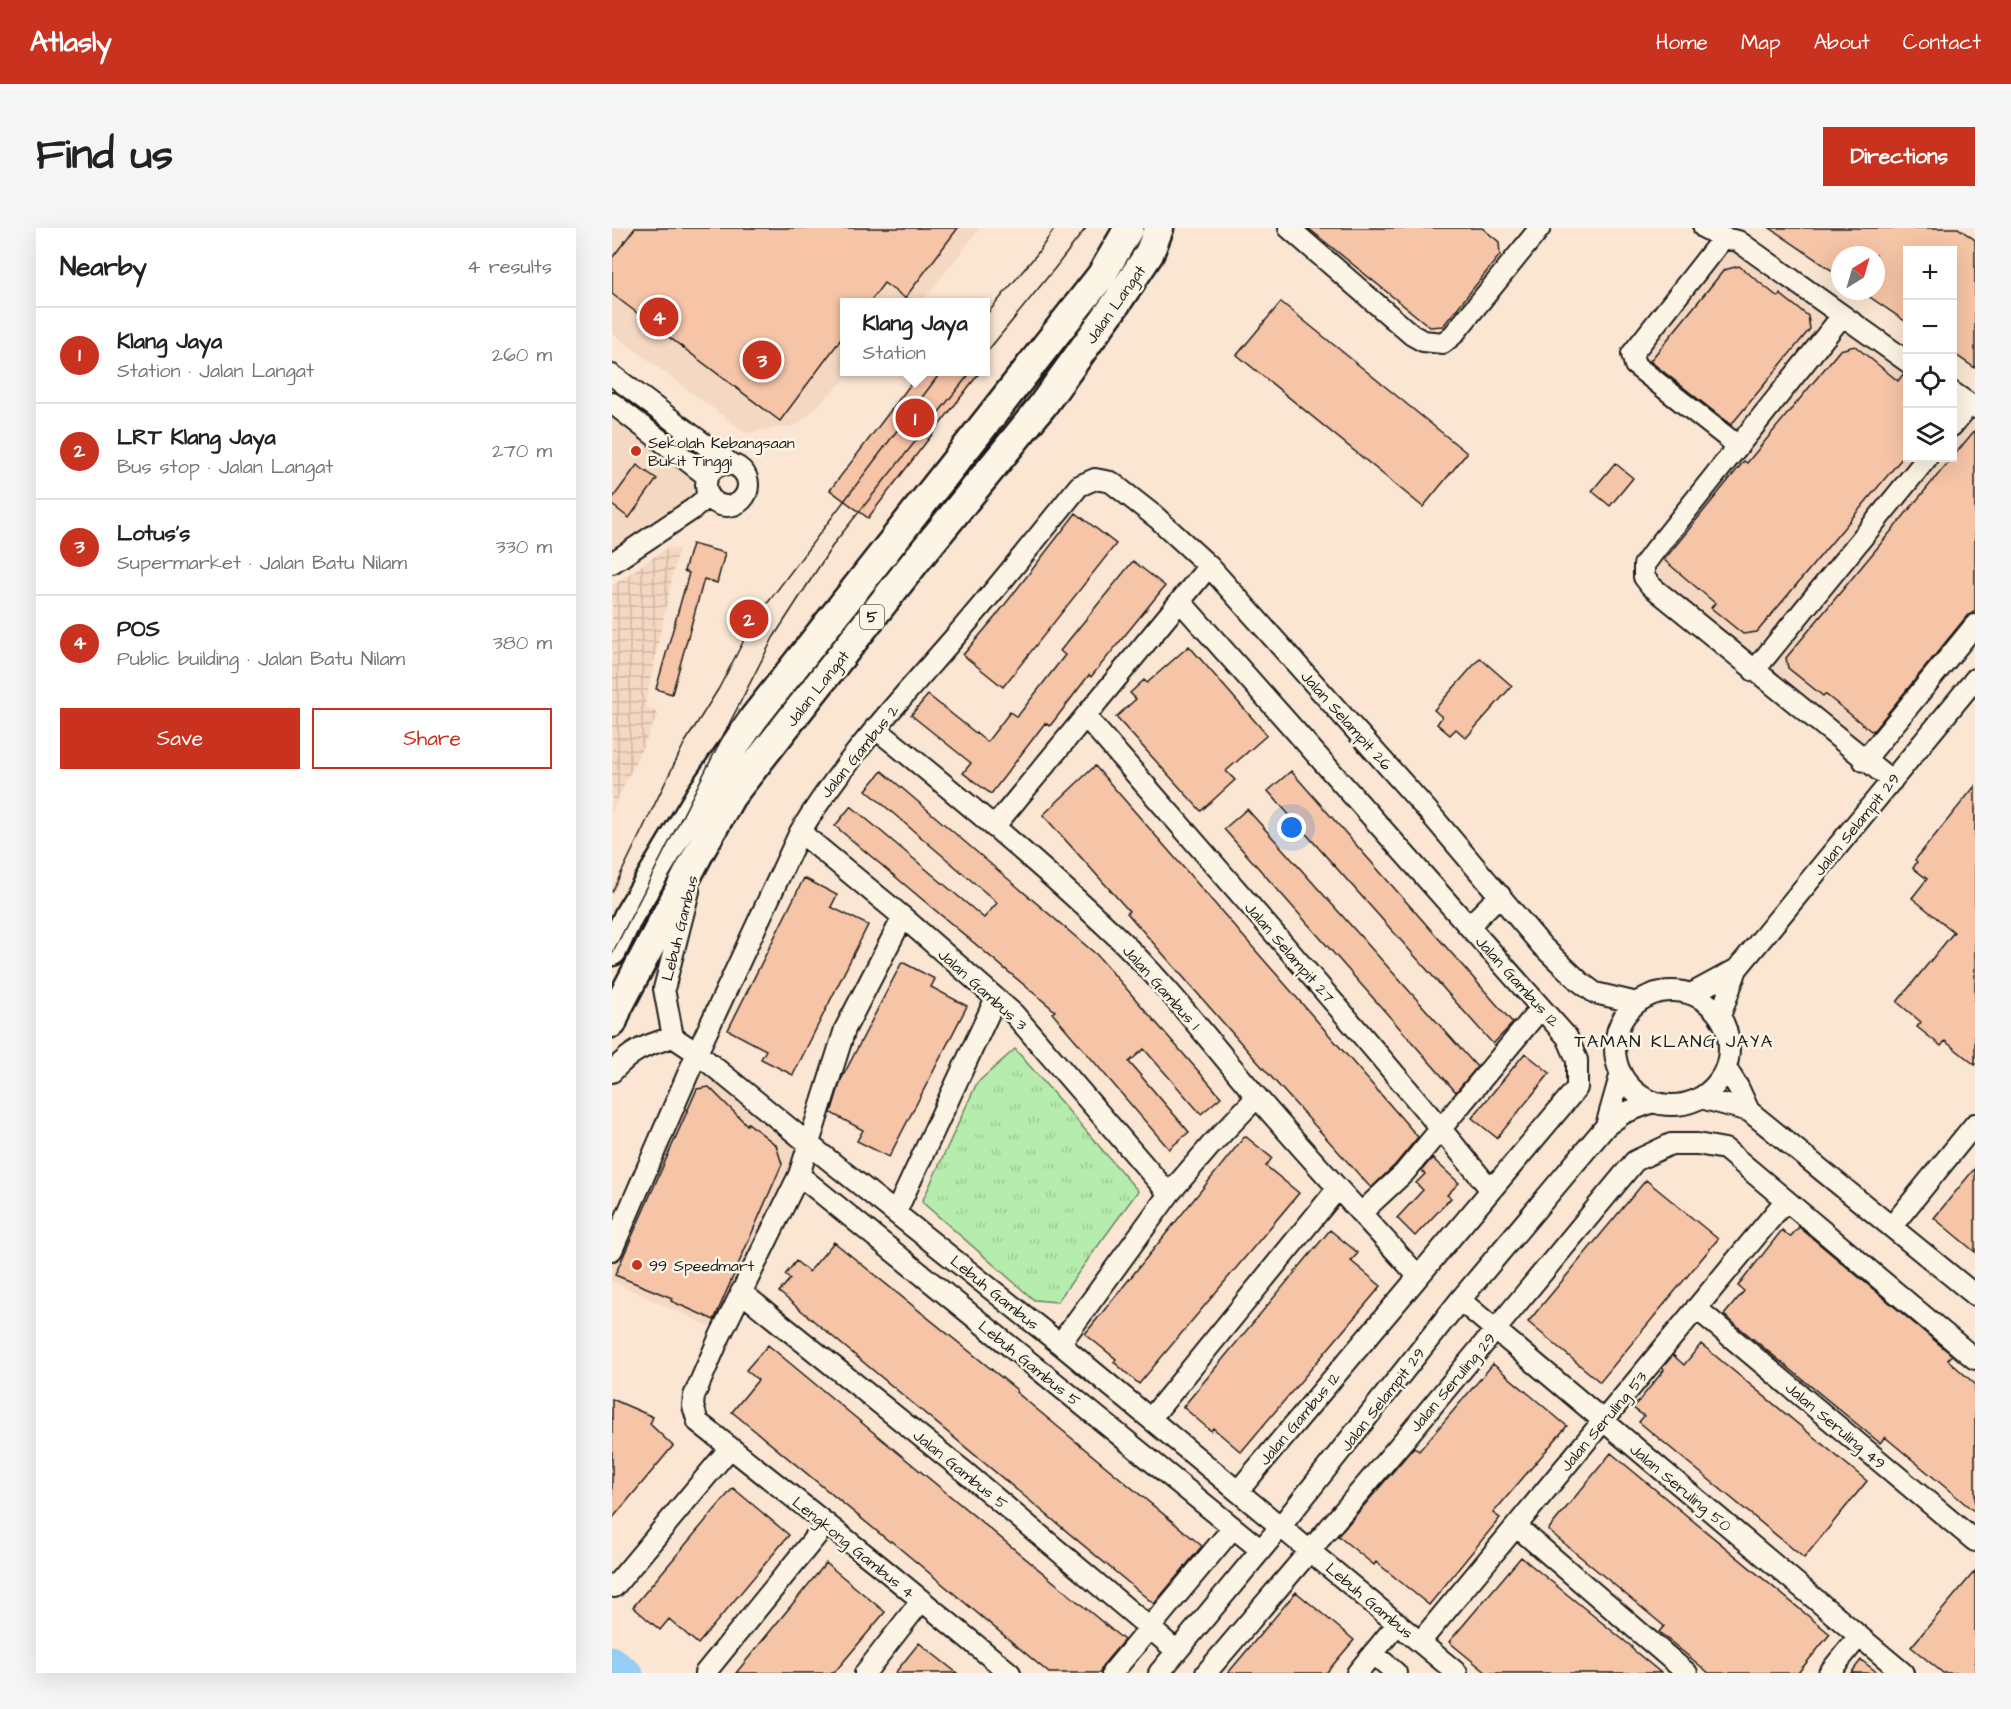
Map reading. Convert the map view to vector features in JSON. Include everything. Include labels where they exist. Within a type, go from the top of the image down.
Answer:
[{"type":"highway","name":"Jalan Langat","points":[[612,951],[629,915],[700,796],[754,718],[1101,276],[1129,228]]},
{"type":"highway","name":"Jalan Langat","points":[[612,1023],[618,1007],[731,796],[919,557],[1042,406],[1115,306],[1149,254],[1159,228]]},
{"type":"street","points":[[1704,228],[1734,236],[1903,359]]},
{"type":"street","points":[[1293,232],[1412,334],[1423,341],[1443,343],[1453,335],[1533,231]]},
{"type":"street","points":[[1734,236],[1632,354],[1635,365],[1738,446]]},
{"type":"street","points":[[1842,316],[1644,565],[1644,577],[1651,586],[1754,671],[1864,761],[1892,781]]},
{"type":"street","points":[[612,375],[731,464]]},
{"type":"street","points":[[1957,395],[1972,406],[1957,422]]},
{"type":"street","points":[[612,403],[707,476]]},
{"type":"street","points":[[1754,671],[1924,462]]},
{"type":"street","points":[[723,463],[740,467],[748,481],[745,497],[731,506],[722,506],[714,502],[706,488],[707,476],[715,466],[723,463]]},
{"type":"street","name":"Jalan Selampit 26","points":[[1079,486],[1095,479],[1111,482],[1157,518],[1209,566],[1427,810],[1542,946],[1578,981],[1595,993],[1637,1003]]},
{"type":"street","name":"Jalan Gambus 2","points":[[612,1250],[697,1053],[800,832],[818,802],[876,728],[986,602],[1079,486]]},
{"type":"street","points":[[612,563],[709,496]]},
{"type":"street","points":[[994,827],[1209,566]]},
{"type":"street","name":"Jalan Gambus 12","points":[[1180,601],[1568,1037],[1577,1060],[1577,1088],[1238,1491]]},
{"type":"street","name":"Jalan Selampit 29","points":[[1864,761],[1975,625]]},
{"type":"street","name":"Jalan Selampit 29","points":[[1720,1016],[1737,969],[1975,679]]},
{"type":"street","name":"Jalan Selampit 27","points":[[1086,717],[1442,1129],[1491,1190]]},
{"type":"street","name":"Jalan Gambus 1","points":[[876,728],[1062,885],[1113,932],[1156,977],[1257,1097],[1418,1276]]},
{"type":"street","name":"Jalan Gambus 3","points":[[800,832],[996,998],[1026,1028],[1169,1194]]},
{"type":"street","name":"Lebuh Gambus","points":[[699,853],[664,989],[673,1037],[697,1053],[1060,1344],[1457,1673]]},
{"type":"street","points":[[1469,926],[1500,895]]},
{"type":"street","points":[[741,1292],[799,1175],[845,1029],[903,917]]},
{"type":"street","name":"Jalan Selampit 29","points":[[1691,994],[1737,969]]},
{"type":"street","points":[[1663,991],[1677,991],[1691,994],[1707,1002],[1720,1016],[1727,1032],[1730,1050],[1726,1068],[1712,1090],[1701,1098],[1686,1104],[1669,1105],[1653,1102],[1640,1095],[1629,1085],[1616,1059],[1615,1044],[1618,1029],[1626,1015],[1637,1003],[1649,995],[1663,991]]},
{"type":"street","name":"Jalan Selampit 26","points":[[1595,993],[1618,1029]]},
{"type":"street","points":[[896,1212],[996,998]]},
{"type":"street","points":[[1361,1213],[1404,1173],[1541,1008]]},
{"type":"street","points":[[612,1072],[642,1046],[673,1037]]},
{"type":"street","points":[[1726,1068],[1749,1111],[1975,1295]]},
{"type":"street","name":"Jalan Selampit 29","points":[[1606,1126],[1621,1073]]},
{"type":"street","points":[[1060,1344],[1169,1194],[1211,1145],[1257,1097]]},
{"type":"street","points":[[1701,1098],[1749,1111]]},
{"type":"street","name":"Jalan Selampit 29","points":[[1158,1673],[1261,1551],[1460,1300],[1606,1126],[1624,1113],[1653,1102]]},
{"type":"street","points":[[1892,1226],[1975,1124]]},
{"type":"street","name":"Jalan Seruling 29","points":[[1206,1673],[1496,1330],[1635,1161],[1671,1144],[1697,1144],[1725,1149],[1786,1200]]},
{"type":"street","name":"Lebuh Gambus 5","points":[[799,1175],[1261,1551]]},
{"type":"street","points":[[1151,1418],[1338,1188]]},
{"type":"street","points":[[1786,1200],[1975,1359]]},
{"type":"street","name":"Jalan Seruling 53","points":[[1420,1642],[1786,1200]]},
{"type":"street","name":"Lengkong Gambus 4","points":[[741,1292],[694,1396],[693,1406],[698,1422],[1010,1673]]},
{"type":"street","name":"Jalan Gambus 5","points":[[741,1292],[960,1468],[1177,1651]]},
{"type":"street","name":"Jalan Seruling 50","points":[[1460,1300],[1903,1673]]},
{"type":"street","name":"Jalan Seruling 49","points":[[1696,1308],[1975,1541]]},
{"type":"street","points":[[614,1587],[730,1448]]},
{"type":"street","points":[[705,1673],[826,1524]]},
{"type":"street","points":[[1516,1526],[1687,1673]]},
{"type":"street","points":[[1112,1673],[1232,1529]]},
{"type":"street","points":[[865,1673],[921,1601]]},
{"type":"street","points":[[1357,1673],[1398,1623]]},
{"type":"street","points":[[1829,1673],[1859,1636]]},
{"type":"street","points":[[1373,1653],[1396,1673]]},
{"type":"shaded area","points":[[612,228],[980,228],[925,298],[840,298],[840,376],[849,376],[797,425],[746,433],[612,333]]},
{"type":"shaded area","points":[[1723,248],[1734,248],[1903,368],[1903,462],[1957,462],[1957,405],[1975,418],[1975,616],[1864,752],[1658,584],[1650,567],[1745,446],[1641,363],[1638,353]]},
{"type":"shaded area","name":"Sekolah Kebangsaan Bukit Tinggi","points":[[612,415],[707,486],[612,549]]},
{"type":"shaded area","points":[[668,547],[678,550],[645,705],[658,714],[612,811],[612,586]]},
{"type":"shaded area","points":[[700,1068],[800,1149],[717,1330],[612,1281],[612,1264]]},
{"type":"green space","points":[[1015,1049],[1138,1191],[1057,1302],[1034,1300],[922,1202],[977,1083]]},
{"type":"building","points":[[635,228],[958,228],[905,298],[884,283],[873,298],[840,298],[840,340],[780,421],[612,294],[612,258]]},
{"type":"building","points":[[1308,228],[1482,228],[1499,242],[1500,255],[1443,326],[1430,327]]},
{"type":"building","points":[[1770,228],[1958,228],[1975,240],[1975,368],[1957,356],[1957,246],[1903,246],[1903,320],[1874,300],[1885,300],[1885,246],[1831,246],[1831,270]]},
{"type":"building","points":[[1739,266],[1778,297],[1780,294],[1808,316],[1810,329],[1731,425],[1650,361],[1724,270]]},
{"type":"building","points":[[1281,302],[1467,453],[1423,507],[1237,355]]},
{"type":"building","points":[[1855,346],[1898,381],[1903,374],[1903,457],[1757,632],[1743,634],[1711,608],[1715,603],[1664,560],[1744,461],[1747,463],[1840,350]]},
{"type":"building","points":[[917,376],[977,376],[868,518],[830,490]]},
{"type":"building","points":[[1975,430],[1975,611],[1966,617],[1871,731],[1788,668],[1786,658],[1948,462],[1957,462],[1957,452]]},
{"type":"building","points":[[1615,463],[1633,478],[1610,506],[1592,491]]},
{"type":"building","points":[[637,465],[657,479],[629,518],[612,505],[612,499]]},
{"type":"building","points":[[1076,513],[1116,544],[1003,687],[963,655]]},
{"type":"building","points":[[692,544],[725,553],[717,583],[704,579],[672,694],[656,689],[689,573],[684,571]]},
{"type":"building","points":[[1133,561],[1165,586],[1091,677],[1089,675],[1050,726],[1045,723],[991,794],[963,773],[971,763],[911,715],[928,695],[987,742],[1010,712],[1017,717],[1065,655],[1060,651]]},
{"type":"building","points":[[1189,646],[1267,735],[1226,771],[1235,780],[1201,811],[1116,717],[1136,699],[1130,693],[1144,680],[1147,683]]},
{"type":"building","points":[[1480,658],[1512,686],[1466,738],[1456,729],[1450,735],[1437,724],[1442,717],[1434,710]]},
{"type":"building","points":[[1095,766],[1418,1137],[1395,1165],[1371,1188],[1255,1059],[1127,913],[1129,911],[1043,815]]},
{"type":"building","points":[[882,771],[1097,955],[1221,1097],[1201,1114],[1144,1049],[1129,1062],[1189,1132],[1169,1149],[1052,1013],[1055,1011],[835,826],[851,806],[984,918],[997,903],[866,790]]},
{"type":"building","points":[[1291,771],[1513,1023],[1493,1044],[1268,791]]},
{"type":"building","points":[[1975,786],[1975,1065],[1945,1041],[1941,1046],[1917,1027],[1921,1022],[1897,1002],[1954,932],[1912,898],[1927,879],[1913,868],[1917,862],[1915,860]]},
{"type":"building","points":[[1247,809],[1477,1067],[1456,1092],[1224,829]]},
{"type":"building","points":[[804,878],[837,895],[831,907],[868,925],[793,1075],[761,1059],[766,1050],[728,1030]]},
{"type":"building","points":[[902,962],[935,979],[931,987],[967,1006],[889,1157],[857,1141],[863,1130],[831,1113],[841,1080]]},
{"type":"building","points":[[1525,1053],[1550,1073],[1497,1138],[1472,1118]]},
{"type":"building","points":[[709,1087],[747,1125],[748,1123],[776,1145],[782,1164],[714,1320],[671,1301],[672,1298],[615,1275],[697,1089]]},
{"type":"building","points":[[1245,1136],[1272,1158],[1266,1166],[1299,1193],[1139,1384],[1114,1362],[1116,1359],[1085,1334]]},
{"type":"building","points":[[1432,1158],[1459,1183],[1447,1195],[1451,1198],[1415,1236],[1397,1218],[1423,1190],[1416,1183],[1425,1174],[1422,1170]]},
{"type":"building","points":[[1975,1168],[1975,1252],[1934,1218]]},
{"type":"building","points":[[1646,1180],[1718,1239],[1600,1382],[1528,1322]]},
{"type":"building","points":[[1799,1227],[1952,1355],[1948,1360],[1975,1384],[1975,1512],[1885,1437],[1880,1443],[1724,1315],[1744,1291],[1738,1286],[1782,1230],[1790,1237]]},
{"type":"building","points":[[1330,1230],[1358,1253],[1351,1261],[1381,1286],[1241,1452],[1183,1407]]},
{"type":"building","points":[[834,1242],[1017,1390],[1016,1392],[1202,1546],[1154,1604],[779,1292],[790,1279],[785,1275],[796,1261],[809,1272]]},
{"type":"building","points":[[1701,1344],[1867,1481],[1804,1558],[1639,1422],[1644,1416],[1633,1408],[1664,1370],[1662,1368],[1673,1355],[1684,1365]]},
{"type":"building","points":[[768,1345],[1124,1640],[1103,1665],[1100,1673],[1049,1673],[732,1412],[758,1380],[746,1370]]},
{"type":"building","points":[[1493,1364],[1567,1426],[1493,1513],[1500,1518],[1429,1605],[1376,1562],[1374,1565],[1338,1536],[1414,1447],[1419,1451]]},
{"type":"building","points":[[612,1399],[653,1417],[650,1424],[673,1446],[612,1519]]},
{"type":"building","points":[[1611,1453],[1830,1634],[1798,1673],[1709,1673],[1659,1632],[1664,1626],[1548,1530]]},
{"type":"building","points":[[733,1488],[789,1535],[698,1644],[669,1619],[660,1630],[633,1607]]},
{"type":"building","points":[[1521,1557],[1661,1673],[1487,1673],[1449,1642]]},
{"type":"building","points":[[826,1563],[885,1612],[834,1673],[736,1673]]},
{"type":"building","points":[[1975,1571],[1975,1673],[1943,1673],[1911,1647]]},
{"type":"building","points":[[1296,1592],[1354,1640],[1326,1673],[1228,1673]]},
{"type":"building","points":[[919,1643],[957,1673],[895,1673]]},
{"type":"building","points":[[1861,1660],[1878,1673],[1851,1673]]},
{"type":"waterway","points":[[612,1659],[630,1673]]},
{"type":"tram line","points":[[990,310],[1037,254],[1055,228]]},
{"type":"tram line","points":[[990,348],[1086,228]]},
{"type":"tram line","points":[[612,892],[684,744],[719,688],[754,621],[938,376]]},
{"type":"tram line","points":[[612,954],[773,638],[835,542],[968,376]]},
{"type":"place","name":"POS","points":[[659,317]]},
{"type":"place","name":"Lotus's","points":[[762,360]]},
{"type":"place","name":"Klang Jaya","points":[[915,418]]},
{"type":"place","name":"Sekolah Kebangsaan Bukit Tinggi","points":[[636,451]]},
{"type":"place","name":"LRT Klang Jaya","points":[[749,619]]},
{"type":"place","name":"99 Speedmart","points":[[637,1265]]},
{"type":"district","name":"TAMAN KLANG JAYA","points":[[1674,1041]]}]
